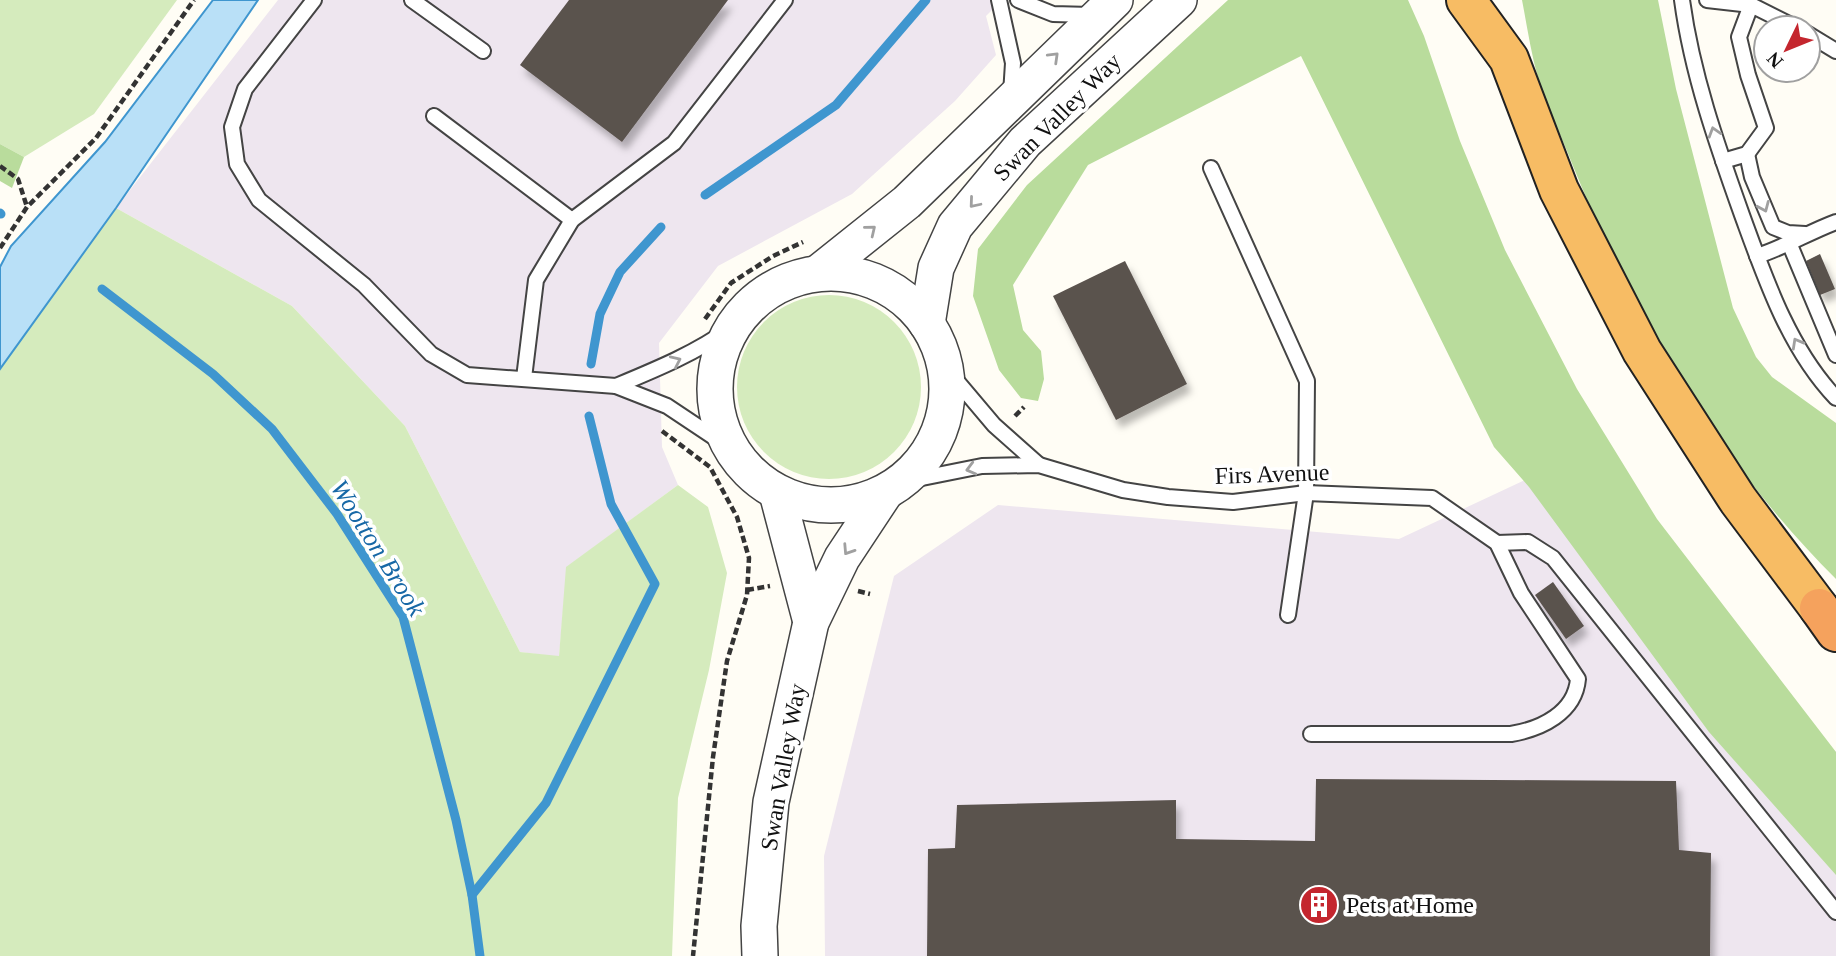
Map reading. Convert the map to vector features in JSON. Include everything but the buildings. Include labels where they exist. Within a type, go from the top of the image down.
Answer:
[{"type":"highway","points":[[1466,0],[1509,59]]},
{"type":"highway","points":[[1503,0],[1509,59],[1559,190],[1642,351],[1738,500],[1830,620]]},
{"type":"street","name":"Swan Valley Way","points":[[927,324],[936,268],[955,226],[1025,142],[1179,0]]},
{"type":"street","name":"Swan Valley Way","points":[[818,273],[907,202],[1107,8]]},
{"type":"street","points":[[818,273],[852,275],[885,286],[913,307],[927,324],[945,367],[947,397],[940,429],[925,458],[893,487],[841,506],[808,504],[777,493],[750,474],[730,447],[717,417],[714,384],[720,352],[732,327],[757,298],[786,282],[818,273]]},
{"type":"street","name":"Swan Valley Way","points":[[760,956],[759,926],[772,802],[811,622],[842,558],[893,487]]},
{"type":"street","name":"Swan Valley Way","points":[[777,493],[811,622]]},
{"type":"lane","points":[[314,0],[245,89],[232,127],[237,164],[259,200],[365,285],[431,354],[467,375],[616,386],[667,406],[730,447]]},
{"type":"lane","points":[[412,0],[483,51]]},
{"type":"lane","points":[[524,379],[536,280],[572,220],[674,143],[785,0]]},
{"type":"lane","points":[[999,0],[1013,63],[1011,99]]},
{"type":"lane","points":[[1018,0],[1053,14],[1107,8]]},
{"type":"lane","points":[[1682,0],[1696,72],[1723,161],[1757,256],[1784,319],[1813,371],[1836,398]]},
{"type":"lane","points":[[1707,0],[1751,5],[1769,14]]},
{"type":"lane","points":[[1723,161],[1747,154],[1766,128],[1748,75],[1739,37],[1751,5]]},
{"type":"lane","points":[[434,116],[572,220]]},
{"type":"lane","points":[[1747,154],[1752,177],[1773,227],[1788,233],[1805,234]]},
{"type":"lane","points":[[1212,168],[1307,381],[1306,493],[1288,615]]},
{"type":"lane","points":[[1757,256],[1790,245],[1805,234],[1836,222]]},
{"type":"lane","points":[[1790,245],[1836,355]]},
{"type":"lane","points":[[616,386],[673,363],[704,347],[732,327]]},
{"type":"lane","name":"Firs Avenue","points":[[945,367],[994,425],[1039,465]]},
{"type":"lane","name":"Firs Avenue","points":[[893,487],[982,466],[1039,465],[1123,490],[1168,497],[1233,502],[1306,493],[1432,498],[1497,543]]},
{"type":"lane","points":[[1311,734],[1511,734],[1550,722],[1564,709],[1578,686],[1578,679],[1521,593],[1497,543],[1528,542],[1553,558],[1836,912]]},
{"type":"path","points":[[0,248],[27,206],[96,138],[194,0]]},
{"type":"path","points":[[0,166],[18,179],[27,206]]},
{"type":"shaded area","points":[[278,0],[1002,0],[986,16],[996,55],[955,101],[852,194],[718,266],[659,343],[662,447],[678,485],[567,567],[559,657],[520,652],[405,426],[292,306],[116,208]]},
{"type":"shaded area","points":[[1527,479],[1816,730],[1836,752],[1836,956],[825,956],[824,856],[894,576],[998,505],[1399,539]]},
{"type":"green space","points":[[0,0],[177,0],[94,114],[24,157],[0,144]]},
{"type":"green space","points":[[1228,0],[1408,0],[1424,36],[1460,141],[1505,250],[1577,389],[1657,519],[1836,752],[1836,875],[1709,732],[1529,487],[1494,447],[1301,56],[1088,165],[1013,285],[1023,330],[1041,351],[1044,379],[1038,401],[1021,398],[999,370],[973,296],[978,249],[1027,185]]},
{"type":"green space","points":[[1522,0],[1658,0],[1676,89],[1733,308],[1756,357],[1772,377],[1836,423],[1836,579],[1754,487],[1684,386],[1653,333],[1597,223],[1546,100],[1536,69]]},
{"type":"green space","points":[[0,144],[24,157],[12,188],[0,181]]},
{"type":"green space","points":[[116,208],[292,306],[405,426],[520,652],[559,656],[566,567],[678,485],[708,507],[727,573],[709,670],[678,798],[672,956],[0,956],[0,369]]},
{"type":"green space","points":[[829,295],[864,302],[880,310],[894,322],[906,336],[914,352],[921,387],[914,422],[906,438],[894,452],[880,464],[864,472],[829,479],[794,472],[778,464],[764,452],[752,438],[744,422],[737,387],[744,352],[752,336],[764,322],[778,310],[794,302]]},
{"type":"water","points":[[213,0],[258,0],[116,208],[0,369],[0,267],[11,246],[105,142]]},
{"type":"waterway","points":[[705,195],[836,105],[926,0]]},
{"type":"waterway","points":[[591,364],[600,314],[620,272],[661,227]]},
{"type":"waterway","name":"Wootton Brook","points":[[102,289],[213,374],[272,429],[337,514],[403,617],[456,820],[472,895],[480,956]]},
{"type":"waterway","points":[[472,895],[546,803],[655,584],[611,504],[589,416]]},
{"type":"place","name":"Pets at Home","points":[[1319,905]]}]
